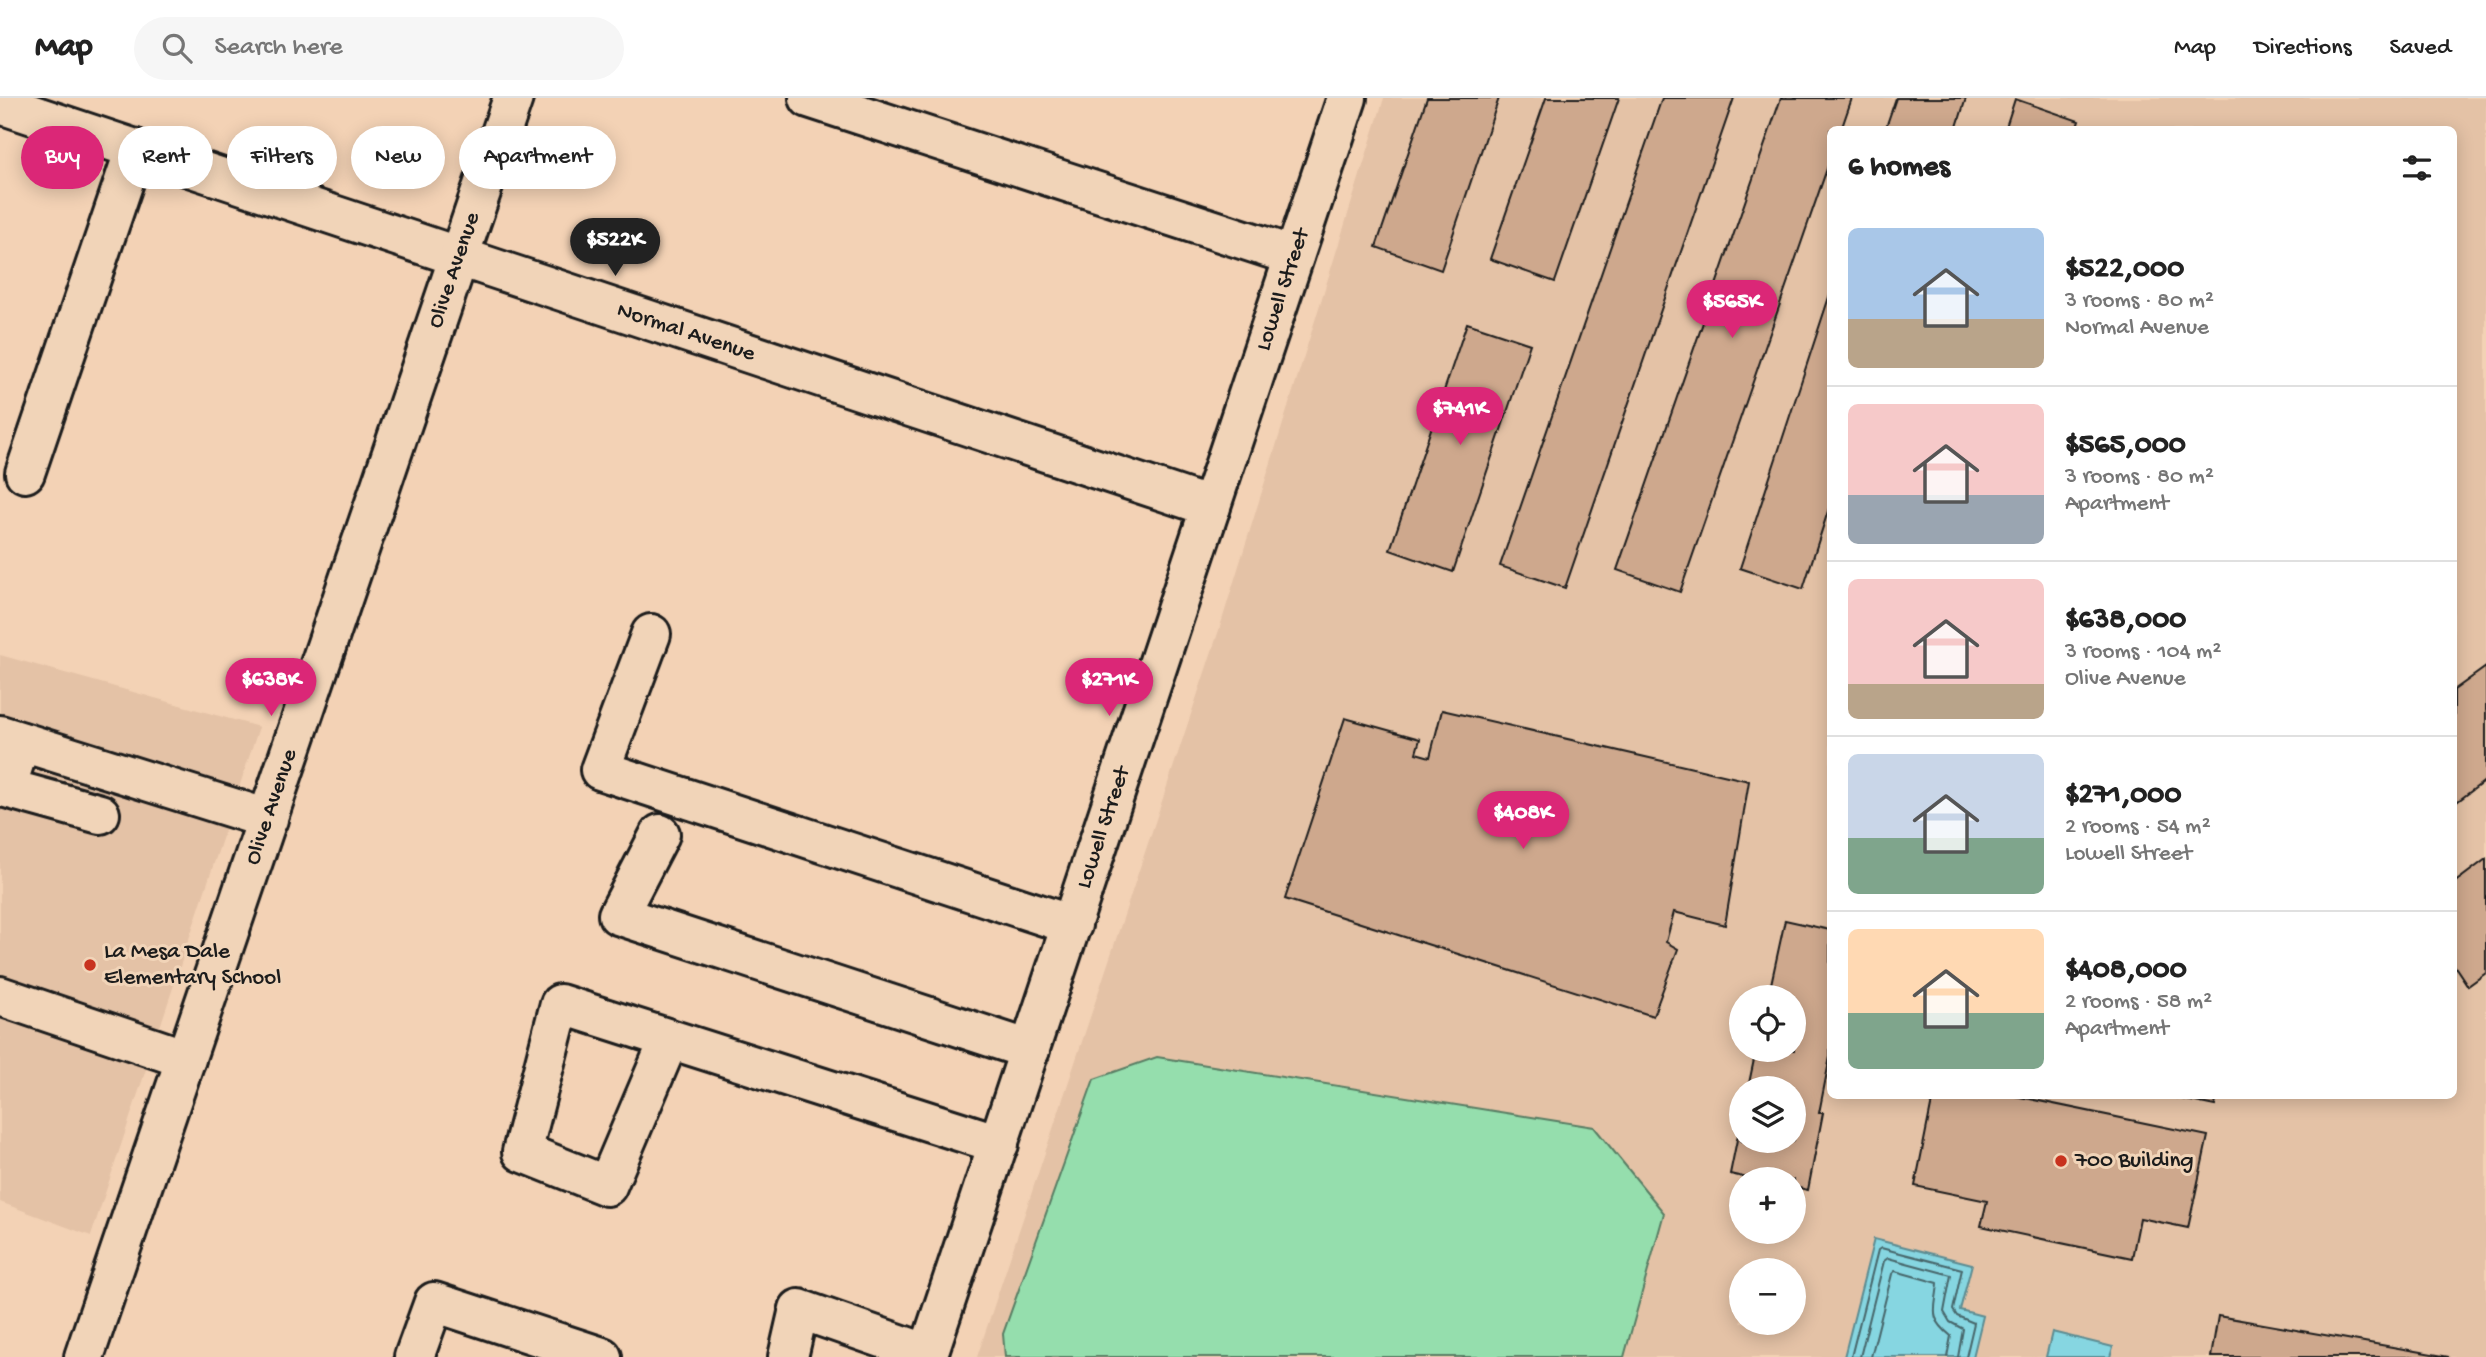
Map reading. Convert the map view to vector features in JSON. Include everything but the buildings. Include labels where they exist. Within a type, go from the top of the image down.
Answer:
[{"type":"street","name":"Olive Avenue","points":[[84,1357],[513,98]]},
{"type":"street","points":[[809,98],[1294,256]]},
{"type":"street","name":"Lowell Street","points":[[928,1355],[1346,98]]},
{"type":"street","name":"Normal Avenue","points":[[1,109],[118,144]]},
{"type":"street","name":"Normal Avenue","points":[[213,175],[1211,507]]},
{"type":"street","points":[[24,473],[121,189]]},
{"type":"street","points":[[651,634],[600,770],[1072,925]]},
{"type":"street","points":[[100,814],[6,788],[10,739],[268,819]]},
{"type":"street","points":[[660,834],[618,915],[1030,1049]]},
{"type":"street","points":[[0,996],[186,1059]]},
{"type":"street","points":[[669,1040],[607,1186],[522,1152],[559,1004],[999,1144]]},
{"type":"street","points":[[414,1357],[434,1302],[602,1357]]},
{"type":"street","points":[[788,1357],[799,1309],[928,1355]]},
{"type":"shaded area","points":[[1384,98],[2486,98],[2486,1357],[977,1357],[1219,630]]},
{"type":"shaded area","name":"La Mesa Dale Elementary School","points":[[0,655],[259,727],[91,1236],[0,1202]]},
{"type":"green space","points":[[1157,1057],[1594,1127],[1664,1213],[1624,1357],[1005,1357],[1003,1334],[1094,1079]]},
{"type":"water","points":[[1874,1239],[1972,1264],[1960,1310],[1983,1316],[1973,1357],[1844,1357]]},
{"type":"water","points":[[2052,1332],[2113,1347],[2110,1357],[2046,1357]]},
{"type":"place","name":"La Mesa Dale Elementary School","points":[[90,965]]},
{"type":"place","name":"700 Building","points":[[2061,1161]]}]
